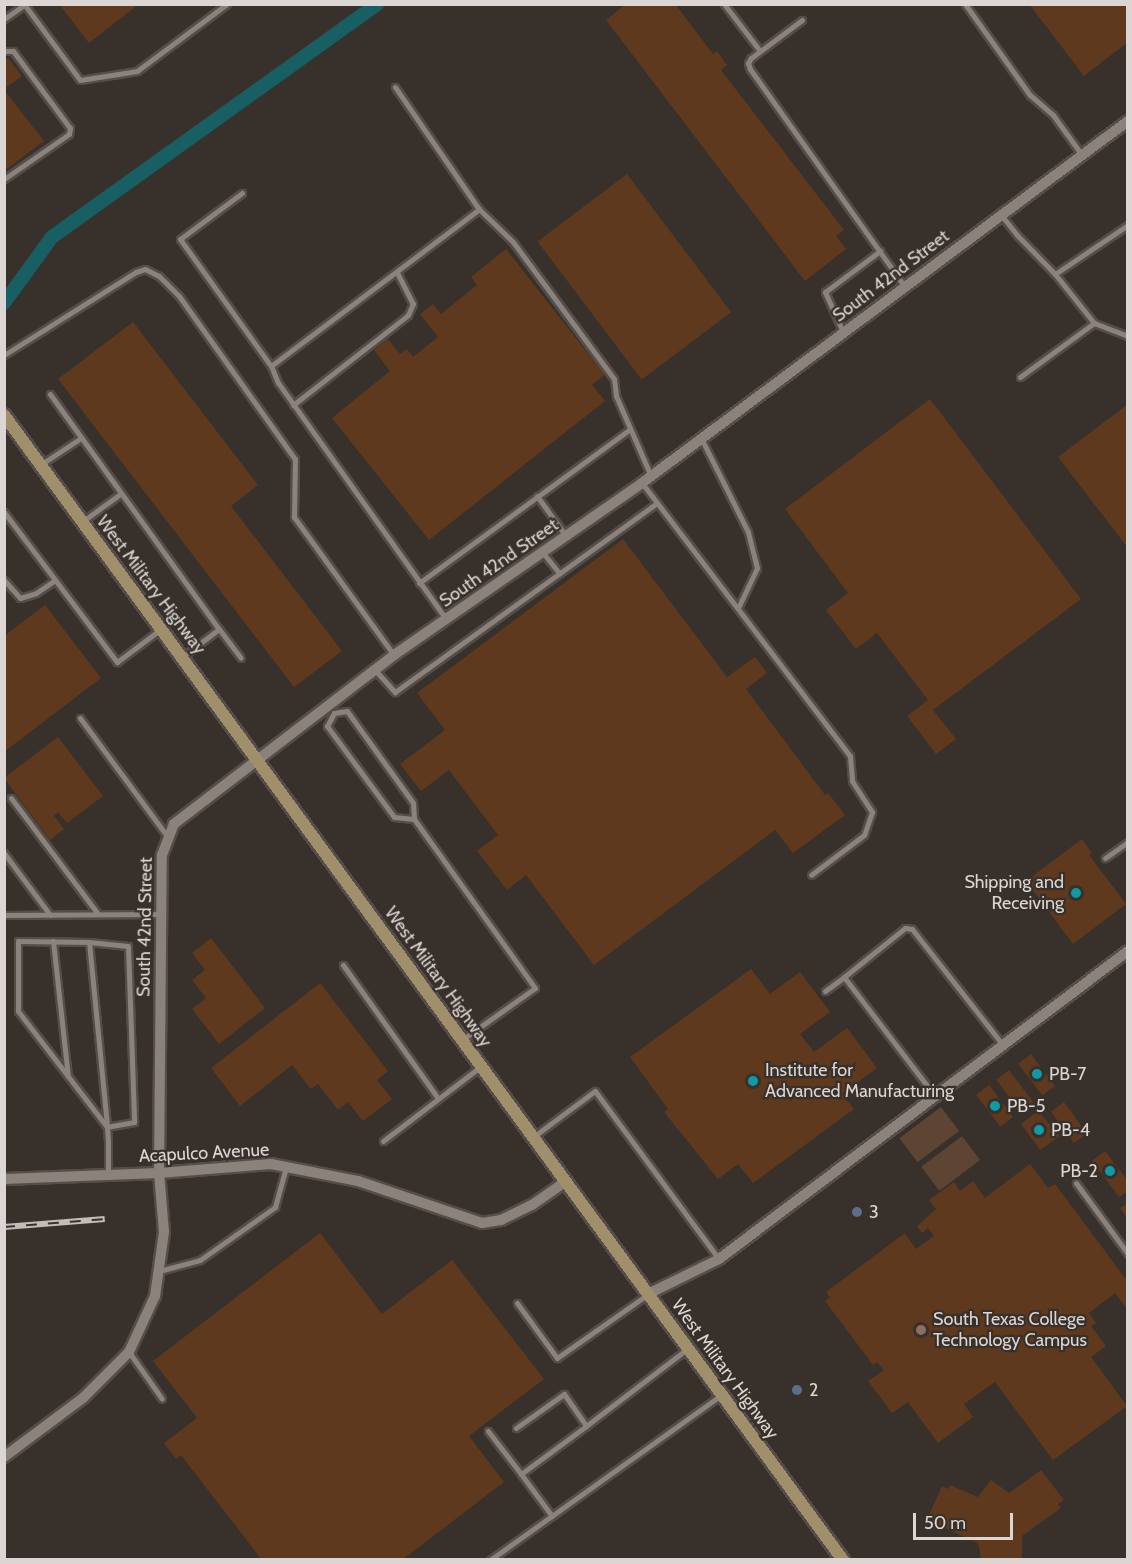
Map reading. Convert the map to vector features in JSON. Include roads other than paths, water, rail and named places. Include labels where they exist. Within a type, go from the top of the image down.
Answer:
[{"type":"main road","name":"West Military Highway","points":[[4,415],[843,1560]]},
{"type":"street","name":"South 42nd Street","points":[[129,1352],[155,1296],[164,1232],[159,1173],[162,855],[167,836],[174,824],[331,709],[394,655],[447,621],[646,479],[1128,121]]},
{"type":"street","points":[[648,1294],[719,1259],[1128,951]]},
{"type":"street","name":"Acapulco Avenue","points":[[4,1179],[159,1173],[271,1164],[358,1181],[482,1222],[501,1220],[532,1205],[566,1182]]},
{"type":"street","points":[[4,1457],[82,1398],[129,1352]]},
{"type":"lane","points":[[5,17],[24,5],[80,80],[137,71],[227,4]]},
{"type":"lane","points":[[724,4],[760,51]]},
{"type":"lane","points":[[965,4],[1030,95],[1053,115],[1082,155]]},
{"type":"lane","points":[[802,20],[760,51],[748,63],[750,69],[905,287]]},
{"type":"lane","points":[[4,51],[13,51],[70,128],[69,134],[4,179]]},
{"type":"lane","points":[[394,87],[479,209],[500,232],[513,242],[614,379],[616,396],[657,503],[850,756],[852,781],[872,812],[864,835],[812,875]]},
{"type":"lane","points":[[243,193],[180,238],[272,366],[278,383],[293,405],[447,621]]},
{"type":"lane","points":[[272,366],[479,209]]},
{"type":"lane","points":[[1001,215],[1055,274],[1094,323],[1128,336]]},
{"type":"lane","points":[[1055,274],[1128,225]]},
{"type":"lane","points":[[844,332],[825,292],[880,251]]},
{"type":"lane","points":[[4,355],[136,272],[145,269],[159,276],[179,296],[295,459],[294,517],[394,655]]},
{"type":"lane","points":[[293,405],[408,315],[412,304],[397,272]]},
{"type":"lane","points":[[1020,377],[1094,323]]},
{"type":"lane","points":[[50,394],[120,494],[241,658]]},
{"type":"lane","points":[[419,583],[630,429]]},
{"type":"lane","points":[[40,465],[81,438]]},
{"type":"lane","points":[[701,438],[748,532],[757,568],[738,608]]},
{"type":"lane","points":[[82,522],[120,494]]},
{"type":"lane","points":[[537,496],[566,536]]},
{"type":"lane","points":[[375,670],[395,692],[657,503]]},
{"type":"lane","points":[[4,512],[117,662],[161,629]]},
{"type":"lane","points":[[543,552],[559,573]]},
{"type":"lane","points":[[4,580],[20,598],[36,593],[55,580]]},
{"type":"lane","points":[[182,657],[219,629]]},
{"type":"lane","points":[[414,819],[394,817],[327,726],[331,709],[347,711],[413,803],[414,819],[535,988],[462,1040]]},
{"type":"lane","points":[[80,718],[167,836]]},
{"type":"lane","points":[[11,798],[98,914]]},
{"type":"lane","points":[[1105,858],[1128,842]]},
{"type":"lane","points":[[4,853],[50,915]]},
{"type":"lane","points":[[4,915],[161,914]]},
{"type":"lane","points":[[825,991],[905,928],[912,929],[1003,1045]]},
{"type":"lane","points":[[53,940],[68,1076]]},
{"type":"lane","points":[[53,940],[128,946],[134,1122],[107,1127],[18,1011],[18,941],[53,940]]},
{"type":"lane","points":[[90,942],[107,1127],[108,1175]]},
{"type":"lane","points":[[343,964],[438,1098]]},
{"type":"lane","points":[[844,977],[935,1096]]},
{"type":"lane","points":[[383,1141],[481,1066]]},
{"type":"lane","points":[[533,1137],[595,1091],[719,1259]]},
{"type":"lane","points":[[159,1271],[200,1260],[275,1207],[286,1167]]},
{"type":"lane","points":[[1076,1183],[1128,1254]]},
{"type":"lane","points":[[517,1303],[557,1358],[648,1294]]},
{"type":"lane","points":[[521,1474],[688,1348]]},
{"type":"lane","points":[[129,1352],[162,1398]]},
{"type":"lane","points":[[516,1428],[564,1394],[586,1426]]},
{"type":"lane","points":[[490,1560],[722,1395]]},
{"type":"lane","points":[[488,1431],[552,1516]]},
{"type":"waterway","points":[[4,303],[52,237],[377,4]]},
{"type":"railway","points":[[4,1227],[105,1219]]},
{"type":"place","name":"Shipping and Receiving","points":[[1076,893]]},
{"type":"place","name":"PB-7","points":[[1037,1074]]},
{"type":"place","name":"Institute for Advanced Manufacturing","points":[[753,1081]]},
{"type":"place","name":"PB-5","points":[[995,1106]]},
{"type":"place","name":"PB-4","points":[[1039,1130]]},
{"type":"place","name":"PB-2","points":[[1110,1171]]},
{"type":"place","name":"3","points":[[857,1212]]},
{"type":"place","name":"South Texas College Technology Campus","points":[[921,1330]]},
{"type":"place","name":"2","points":[[797,1390]]}]
